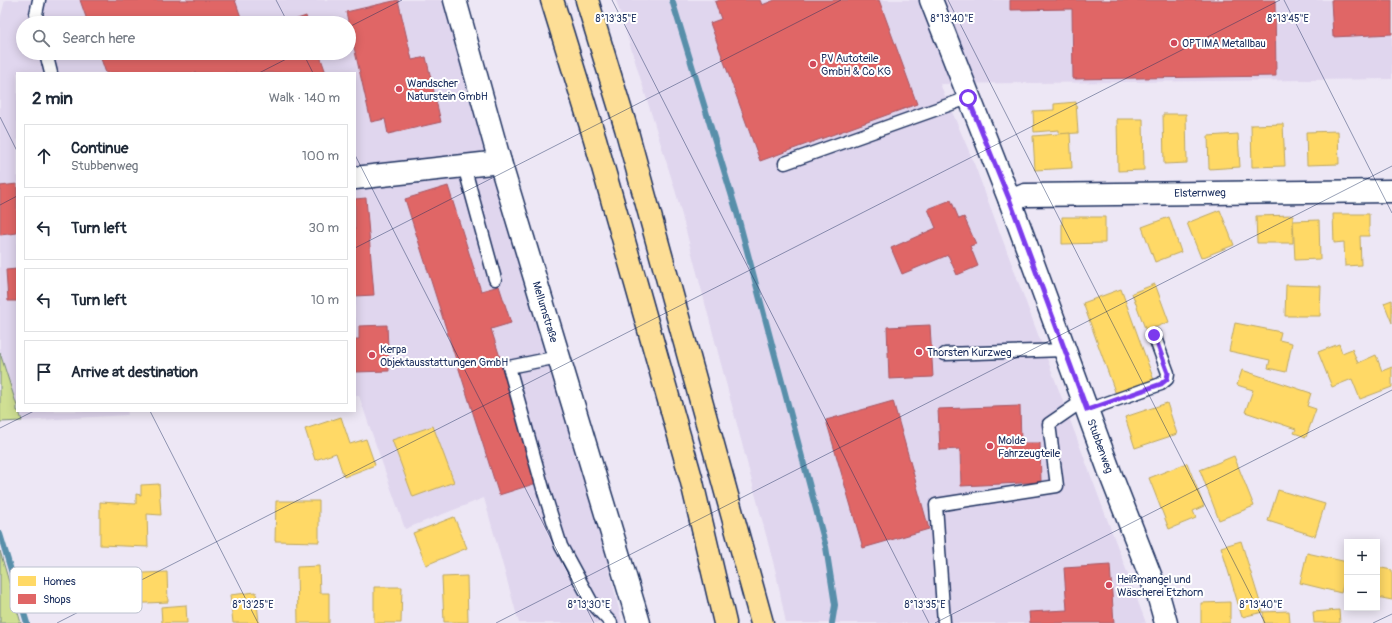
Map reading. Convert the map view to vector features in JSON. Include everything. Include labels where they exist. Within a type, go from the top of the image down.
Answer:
[{"type":"highway","points":[[552,0],[595,139],[689,471],[725,623]]},
{"type":"highway","points":[[587,0],[626,128],[762,623]]},
{"type":"street","name":"Mellumstraße","points":[[455,0],[500,162],[639,623]]},
{"type":"street","name":"Stubbenweg","points":[[931,0],[968,98],[1010,201],[1166,623]]},
{"type":"street","points":[[356,178],[500,162]]},
{"type":"street","name":"Elsternweg","points":[[1010,201],[1025,195],[1392,191]]},
{"type":"lane","points":[[36,16],[39,0]]},
{"type":"lane","points":[[48,60],[51,72]]},
{"type":"lane","points":[[785,163],[968,98]]},
{"type":"lane","points":[[464,166],[495,279]]},
{"type":"lane","points":[[944,623],[936,505],[1056,486],[1049,424],[1085,405],[1161,384],[1167,379],[1168,373],[1154,335]]},
{"type":"lane","points":[[945,354],[1065,350]]},
{"type":"lane","points":[[558,357],[509,367],[544,492],[561,546],[592,603],[611,623]]},
{"type":"shaded area","points":[[5,0],[456,0],[558,357],[621,623],[519,623],[484,498],[405,529],[359,396],[356,396],[356,72],[16,72],[16,403],[0,353],[0,20]]},
{"type":"shaded area","points":[[616,0],[1392,0],[1392,79],[940,84],[972,158],[1146,623],[786,623],[776,573],[676,193]]},
{"type":"shaded area","points":[[19,412],[127,412],[128,415],[22,421]]},
{"type":"green space","points":[[0,353],[16,403],[16,412],[19,412],[22,421],[0,422]]},
{"type":"green space","points":[[0,551],[10,585],[10,613],[18,613],[21,623],[0,623]]},
{"type":"building: Homes","points":[[1076,102],[1078,133],[1059,134],[1059,130],[1034,132],[1033,111],[1054,110],[1054,104]]},
{"type":"building: Homes","points":[[1163,114],[1186,114],[1187,163],[1164,164]]},
{"type":"building: Homes","points":[[1117,119],[1143,119],[1144,170],[1118,171]]},
{"type":"building: Homes","points":[[1283,124],[1285,166],[1252,167],[1251,125]]},
{"type":"building: Homes","points":[[1338,131],[1339,164],[1307,165],[1306,132]]},
{"type":"building: Homes","points":[[1070,133],[1072,168],[1035,170],[1033,136]]},
{"type":"building: Homes","points":[[1238,134],[1240,167],[1209,169],[1208,136]]},
{"type":"building: Homes","points":[[1220,210],[1234,245],[1201,258],[1187,223]]},
{"type":"building: Homes","points":[[1333,214],[1369,214],[1369,236],[1360,236],[1361,265],[1345,266],[1344,242],[1334,243]]},
{"type":"building: Homes","points":[[1293,215],[1293,243],[1257,243],[1256,216]]},
{"type":"building: Homes","points":[[1062,217],[1105,217],[1105,243],[1062,244]]},
{"type":"building: Homes","points":[[1169,217],[1181,252],[1155,262],[1142,227]]},
{"type":"building: Homes","points":[[1319,220],[1320,259],[1295,260],[1293,221]]},
{"type":"building: Homes","points":[[1155,284],[1169,322],[1146,331],[1132,293]]},
{"type":"building: Homes","points":[[1286,285],[1321,286],[1320,316],[1285,316]]},
{"type":"building: Homes","points":[[1121,289],[1155,383],[1117,397],[1083,303]]},
{"type":"building: Homes","points":[[1392,300],[1392,323],[1384,303]]},
{"type":"building: Homes","points":[[1235,323],[1281,332],[1279,340],[1292,343],[1286,372],[1268,368],[1270,360],[1229,351]]},
{"type":"building: Homes","points":[[1339,344],[1342,353],[1352,349],[1358,363],[1376,355],[1382,371],[1392,367],[1392,387],[1360,399],[1352,379],[1332,387],[1318,352]]},
{"type":"building: Homes","points":[[1242,370],[1311,393],[1307,406],[1316,409],[1306,437],[1294,433],[1296,429],[1245,412],[1253,390],[1237,385]]},
{"type":"building: Homes","points":[[1167,403],[1177,434],[1135,448],[1125,417]]},
{"type":"building: Homes","points":[[341,417],[350,444],[366,439],[375,465],[344,477],[336,453],[315,460],[305,429]]},
{"type":"building: Homes","points":[[433,426],[454,482],[413,497],[392,440]]},
{"type":"building: Homes","points":[[1234,456],[1254,506],[1219,520],[1200,470]]},
{"type":"building: Homes","points":[[1187,463],[1204,506],[1193,511],[1196,518],[1169,529],[1149,478]]},
{"type":"building: Homes","points":[[159,484],[161,515],[147,514],[148,547],[100,545],[100,502],[136,504],[136,494],[141,495],[141,485]]},
{"type":"building: Homes","points":[[1278,490],[1325,504],[1315,536],[1268,521]]},
{"type":"building: Homes","points":[[276,501],[319,501],[319,542],[275,541]]},
{"type":"building: Homes","points":[[454,517],[467,548],[426,565],[413,533]]},
{"type":"building: Homes","points":[[1241,541],[1263,612],[1242,617],[1221,547]]},
{"type":"building: Homes","points":[[1307,553],[1344,561],[1344,582],[1341,593],[1300,583]]},
{"type":"building: Homes","points":[[319,566],[320,593],[329,593],[329,623],[298,623],[297,567]]},
{"type":"building: Homes","points":[[1380,568],[1392,570],[1392,600],[1380,598]]},
{"type":"building: Homes","points":[[167,572],[168,602],[142,603],[142,573]]},
{"type":"building: Homes","points":[[467,576],[468,622],[444,622],[442,577]]},
{"type":"building: Homes","points":[[374,587],[402,587],[401,623],[374,623]]},
{"type":"building: Homes","points":[[256,592],[259,623],[233,623],[230,595]]},
{"type":"building: Homes","points":[[1230,602],[1230,623],[1201,623],[1201,603]]},
{"type":"building: Homes","points":[[186,605],[187,623],[162,623],[161,607]]},
{"type":"building: Homes","points":[[1339,610],[1340,623],[1314,623],[1313,612]]},
{"type":"building: Homes","points":[[1289,611],[1290,623],[1264,623],[1263,612]]},
{"type":"building: Shops","points":[[80,0],[235,0],[241,16],[86,16]]},
{"type":"building: Shops","name":"Wandscher Naturstein GmbH","points":[[398,0],[412,60],[426,57],[441,122],[388,134],[385,119],[371,122],[356,56],[356,16],[347,16],[346,12]]},
{"type":"building: Shops","name":"PV Autoteile GmbH & Co KG","points":[[720,0],[760,0],[762,5],[775,0],[879,0],[917,104],[760,161],[710,23],[721,19],[715,2]]},
{"type":"building: Shops","name":"OPTIMA Metallbau","points":[[1010,0],[1275,0],[1276,76],[1073,79],[1072,9],[1010,10]]},
{"type":"building: Shops","points":[[1331,0],[1392,0],[1392,34],[1333,37]]},
{"type":"building: Shops","points":[[101,60],[321,60],[326,72],[106,72]]},
{"type":"building: Shops","points":[[16,184],[16,233],[0,235],[0,186]]},
{"type":"building: Shops","points":[[448,186],[481,291],[499,286],[511,323],[491,329],[540,482],[499,495],[405,199]]},
{"type":"building: Shops","points":[[366,198],[374,295],[356,296],[356,199]]},
{"type":"building: Shops","points":[[951,200],[959,219],[964,217],[976,244],[970,246],[978,266],[957,275],[948,255],[902,274],[891,248],[936,228],[928,209]]},
{"type":"building: Shops","points":[[16,269],[16,301],[8,301],[6,270]]},
{"type":"building: Shops","name":"Kerpa Objektausstattungen GmbH","points":[[387,325],[389,371],[356,372],[356,339],[359,339],[359,326]]},
{"type":"building: Shops","points":[[930,325],[933,377],[889,379],[887,327]]},
{"type":"building: Shops","points":[[893,401],[929,529],[863,548],[826,420]]},
{"type":"building: Shops","name":"Molde Fahrzeugteile","points":[[1020,406],[1021,443],[1040,443],[1041,482],[961,486],[960,449],[940,450],[938,409]]},
{"type":"building: Shops","points":[[1110,565],[1114,623],[1030,623],[1029,612],[1067,610],[1064,568]]},
{"type":"waterway","points":[[672,0],[737,213],[826,547],[835,605],[832,623]]},
{"type":"waterway","points":[[0,534],[10,567]]},
{"type":"waterway","points":[[24,613],[27,623]]},
{"type":"place","name":"OPTIMA Metallbau","points":[[1174,43]]},
{"type":"place","name":"PV Autoteile GmbH & Co KG","points":[[813,64]]},
{"type":"place","name":"Wandscher Naturstein GmbH","points":[[399,89]]},
{"type":"place","name":"Thorsten Kurzweg","points":[[919,352]]},
{"type":"place","name":"Kerpa Objektausstattungen GmbH","points":[[372,355]]},
{"type":"place","name":"Molde Fahrzeugteile","points":[[990,446]]},
{"type":"place","name":"Heißmangel und Wäscherei Etzhorn","points":[[1109,585]]},
{"type":"route","points":[[968,98],[1010,201],[1087,410],[1161,384],[1167,379],[1168,373],[1154,335]]}]
